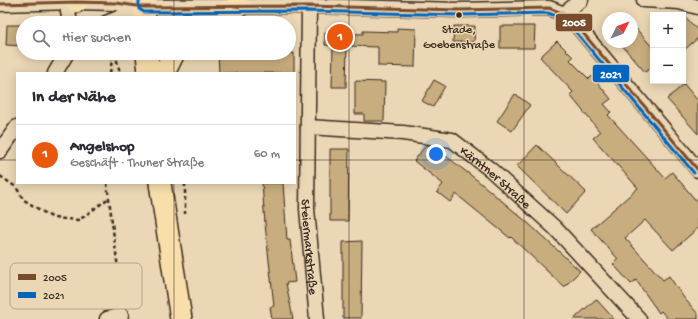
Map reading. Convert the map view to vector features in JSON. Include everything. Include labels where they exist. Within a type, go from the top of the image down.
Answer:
[{"type":"main road","points":[[218,16],[239,6]]},
{"type":"main road","points":[[148,60],[149,72]]},
{"type":"main road","points":[[164,72],[170,60]]},
{"type":"main road","points":[[160,184],[181,319]]},
{"type":"street","points":[[0,4],[40,4],[72,1],[116,3],[144,10],[239,6],[309,6],[459,10],[564,7],[581,0]]},
{"type":"street","points":[[644,0],[679,2],[698,7]]},
{"type":"street","points":[[71,16],[72,1]]},
{"type":"street","name":"Steiermarkstraße","points":[[309,6],[307,209],[317,319]]},
{"type":"street","points":[[564,7],[573,21],[698,170]]},
{"type":"street","points":[[126,16],[144,10]]},
{"type":"street","points":[[56,72],[63,60]]},
{"type":"street","points":[[0,151],[16,128]]},
{"type":"street","name":"Kärntner Straße","points":[[308,128],[403,133],[452,140],[491,170],[555,228],[639,319]]},
{"type":"street","points":[[107,319],[121,315]]},
{"type":"path","points":[[110,72],[113,60]]},
{"type":"path","points":[[116,60],[120,72]]},
{"type":"path","points":[[0,176],[16,187],[24,200],[53,218],[79,220],[109,198]]},
{"type":"path","points":[[107,184],[117,263]]},
{"type":"path","points":[[121,309],[121,315]]},
{"type":"building","points":[[686,17],[698,31],[698,38],[686,48]]},
{"type":"building","points":[[7,25],[16,25],[16,46],[6,45]]},
{"type":"building","points":[[454,26],[475,26],[474,42],[453,42]]},
{"type":"building","points":[[500,26],[535,26],[534,48],[500,48]]},
{"type":"building","points":[[397,28],[416,29],[415,67],[378,66],[378,47],[347,46],[346,87],[332,87],[333,46],[325,45],[325,33],[363,34],[363,31],[397,32]]},
{"type":"building","points":[[638,31],[650,45],[650,68],[645,72],[624,48],[638,48]]},
{"type":"building","points":[[557,41],[573,57],[570,60],[589,79],[592,76],[611,99],[604,104],[611,112],[608,115],[665,178],[672,172],[698,203],[698,228],[673,250],[645,220],[625,238],[663,280],[669,276],[684,298],[698,314],[698,319],[668,319],[661,311],[659,313],[636,280],[631,284],[613,264],[618,259],[591,229],[638,188],[593,138],[600,132],[570,95],[573,92],[540,57]]},
{"type":"building","points":[[218,60],[294,60],[294,72],[219,72]]},
{"type":"building","points":[[434,80],[445,86],[433,107],[422,101]]},
{"type":"building","points":[[355,81],[385,82],[384,121],[364,121],[364,114],[355,114]]},
{"type":"building","points":[[684,84],[698,101],[698,134],[667,99]]},
{"type":"building","points":[[515,94],[530,105],[512,131],[497,121]]},
{"type":"building","points":[[426,145],[433,146],[477,180],[528,223],[580,271],[564,287],[511,237],[510,238],[456,194],[450,202],[437,192],[443,184],[414,161]]},
{"type":"building","points":[[537,145],[586,192],[566,214],[517,166]]},
{"type":"building","points":[[330,149],[349,149],[348,221],[330,221]]},
{"type":"building","points":[[262,184],[283,184],[287,240],[290,240],[295,282],[286,283],[293,319],[272,319],[270,307],[274,306]]},
{"type":"building","points":[[362,241],[361,318],[343,318],[343,242]]},
{"type":"building","points":[[596,299],[614,319],[574,319]]},
{"type":"transit line","name":"2021","points":[[139,0],[139,9],[144,12],[309,11],[459,15],[548,13],[561,18],[570,25],[694,173]]},
{"type":"transit line","name":"2005","points":[[0,4],[76,2],[116,3],[144,7],[309,6],[459,10],[549,8],[564,14],[573,21],[698,170]]},
{"type":"place","name":"Stade, Goebenstraße","points":[[459,15]]},
{"type":"place","name":"Angelshop","points":[[340,37]]}]
